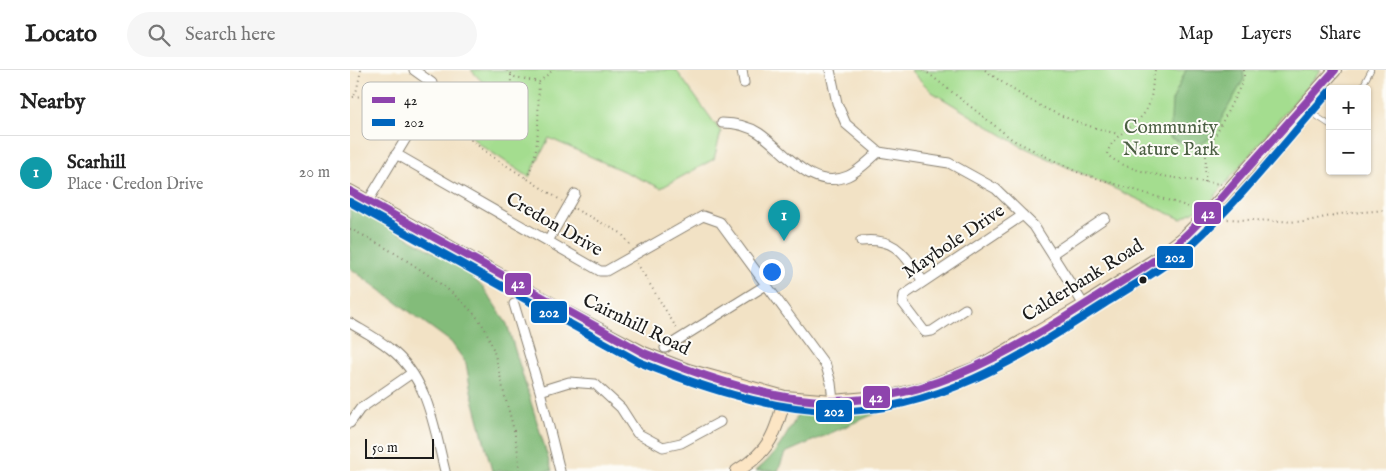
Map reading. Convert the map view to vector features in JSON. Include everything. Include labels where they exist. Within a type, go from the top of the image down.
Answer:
[{"type":"main road","name":"Calderbank Road","points":[[784,397],[833,401],[891,396],[927,387],[978,367],[1084,305],[1152,261],[1183,238],[1233,186],[1335,70]]},
{"type":"main road","name":"Cairnhill Road","points":[[350,191],[644,353],[688,370],[784,397]]},
{"type":"main road","points":[[737,471],[763,450],[777,430],[784,397]]},
{"type":"street","points":[[414,70],[431,82]]},
{"type":"street","points":[[742,70],[744,83]]},
{"type":"street","points":[[830,70],[837,104],[846,124],[879,152],[949,163],[996,189],[1034,226],[1084,305]]},
{"type":"street","points":[[722,122],[737,123],[758,132],[811,175],[833,181],[850,175],[879,152]]},
{"type":"street","points":[[368,201],[405,140]]},
{"type":"street","name":"Credon Drive","points":[[396,154],[600,271],[606,272],[703,216],[720,222],[826,366],[831,382],[833,401]]},
{"type":"street","points":[[548,241],[575,194]]},
{"type":"street","name":"Maybole Drive","points":[[966,309],[932,331],[924,332],[903,303],[904,295],[1023,215]]},
{"type":"street","points":[[1052,254],[1105,218]]},
{"type":"street","points":[[860,240],[877,239],[898,247],[923,281]]},
{"type":"street","points":[[665,348],[766,285]]},
{"type":"street","points":[[514,304],[540,391],[560,471]]},
{"type":"street","points":[[350,323],[390,349],[412,373],[426,396],[445,471]]},
{"type":"street","points":[[350,423],[360,409],[412,373]]},
{"type":"street","points":[[540,391],[569,382],[595,384],[621,408],[637,433],[663,447],[680,443],[720,422]]},
{"type":"lane","points":[[1363,85],[1371,70]]},
{"type":"lane","points":[[1302,107],[1326,122]]},
{"type":"path","points":[[351,97],[356,93],[361,70]]},
{"type":"path","points":[[507,70],[511,75],[539,82]]},
{"type":"path","points":[[525,178],[532,167],[535,155],[539,82],[553,70]]},
{"type":"path","points":[[924,70],[1013,140],[1077,172],[1225,219],[1303,222],[1339,214],[1386,210]]},
{"type":"path","points":[[985,70],[1030,101],[1059,117],[1118,134]]},
{"type":"path","points":[[1155,70],[1153,94],[1146,110],[1127,131],[1118,134],[1110,144],[1107,154],[1112,160],[1156,175],[1233,186]]},
{"type":"path","points":[[1205,182],[1206,154],[1244,79],[1244,70]]},
{"type":"path","points":[[511,75],[511,82]]},
{"type":"path","points":[[471,140],[525,178],[569,205]]},
{"type":"path","points":[[350,229],[388,248],[435,282],[467,308],[481,324],[490,343],[513,425],[518,447],[519,471]]},
{"type":"green space","points":[[471,70],[676,70],[721,132],[714,159],[661,188],[549,138],[529,177],[475,140],[528,140],[528,82],[482,82]]},
{"type":"green space","name":"Community Nature Park","points":[[910,70],[1321,70],[1210,202],[1181,219],[1019,145],[932,92]]},
{"type":"green space","points":[[1186,70],[1243,70],[1244,79],[1211,137],[1197,145],[1187,144],[1170,138],[1172,101]]},
{"type":"green space","points":[[350,205],[466,270],[485,290],[507,324],[552,471],[492,471],[471,391],[466,363],[451,342],[350,268]]},
{"type":"green space","points":[[881,411],[785,453],[778,471],[756,471],[776,451],[799,413],[844,416]]},
{"type":"transit line","name":"42","points":[[350,191],[644,353],[738,386],[787,397],[834,401],[871,398],[941,381],[974,368],[1038,334],[1154,261],[1184,237],[1200,221],[1335,70]]},
{"type":"transit line","name":"202","points":[[350,202],[639,362],[709,388],[782,406],[831,411],[869,409],[906,403],[942,392],[1010,361],[1161,268],[1191,245],[1227,209],[1326,96]]},
{"type":"place","name":"Scarhill","points":[[784,241]]}]
